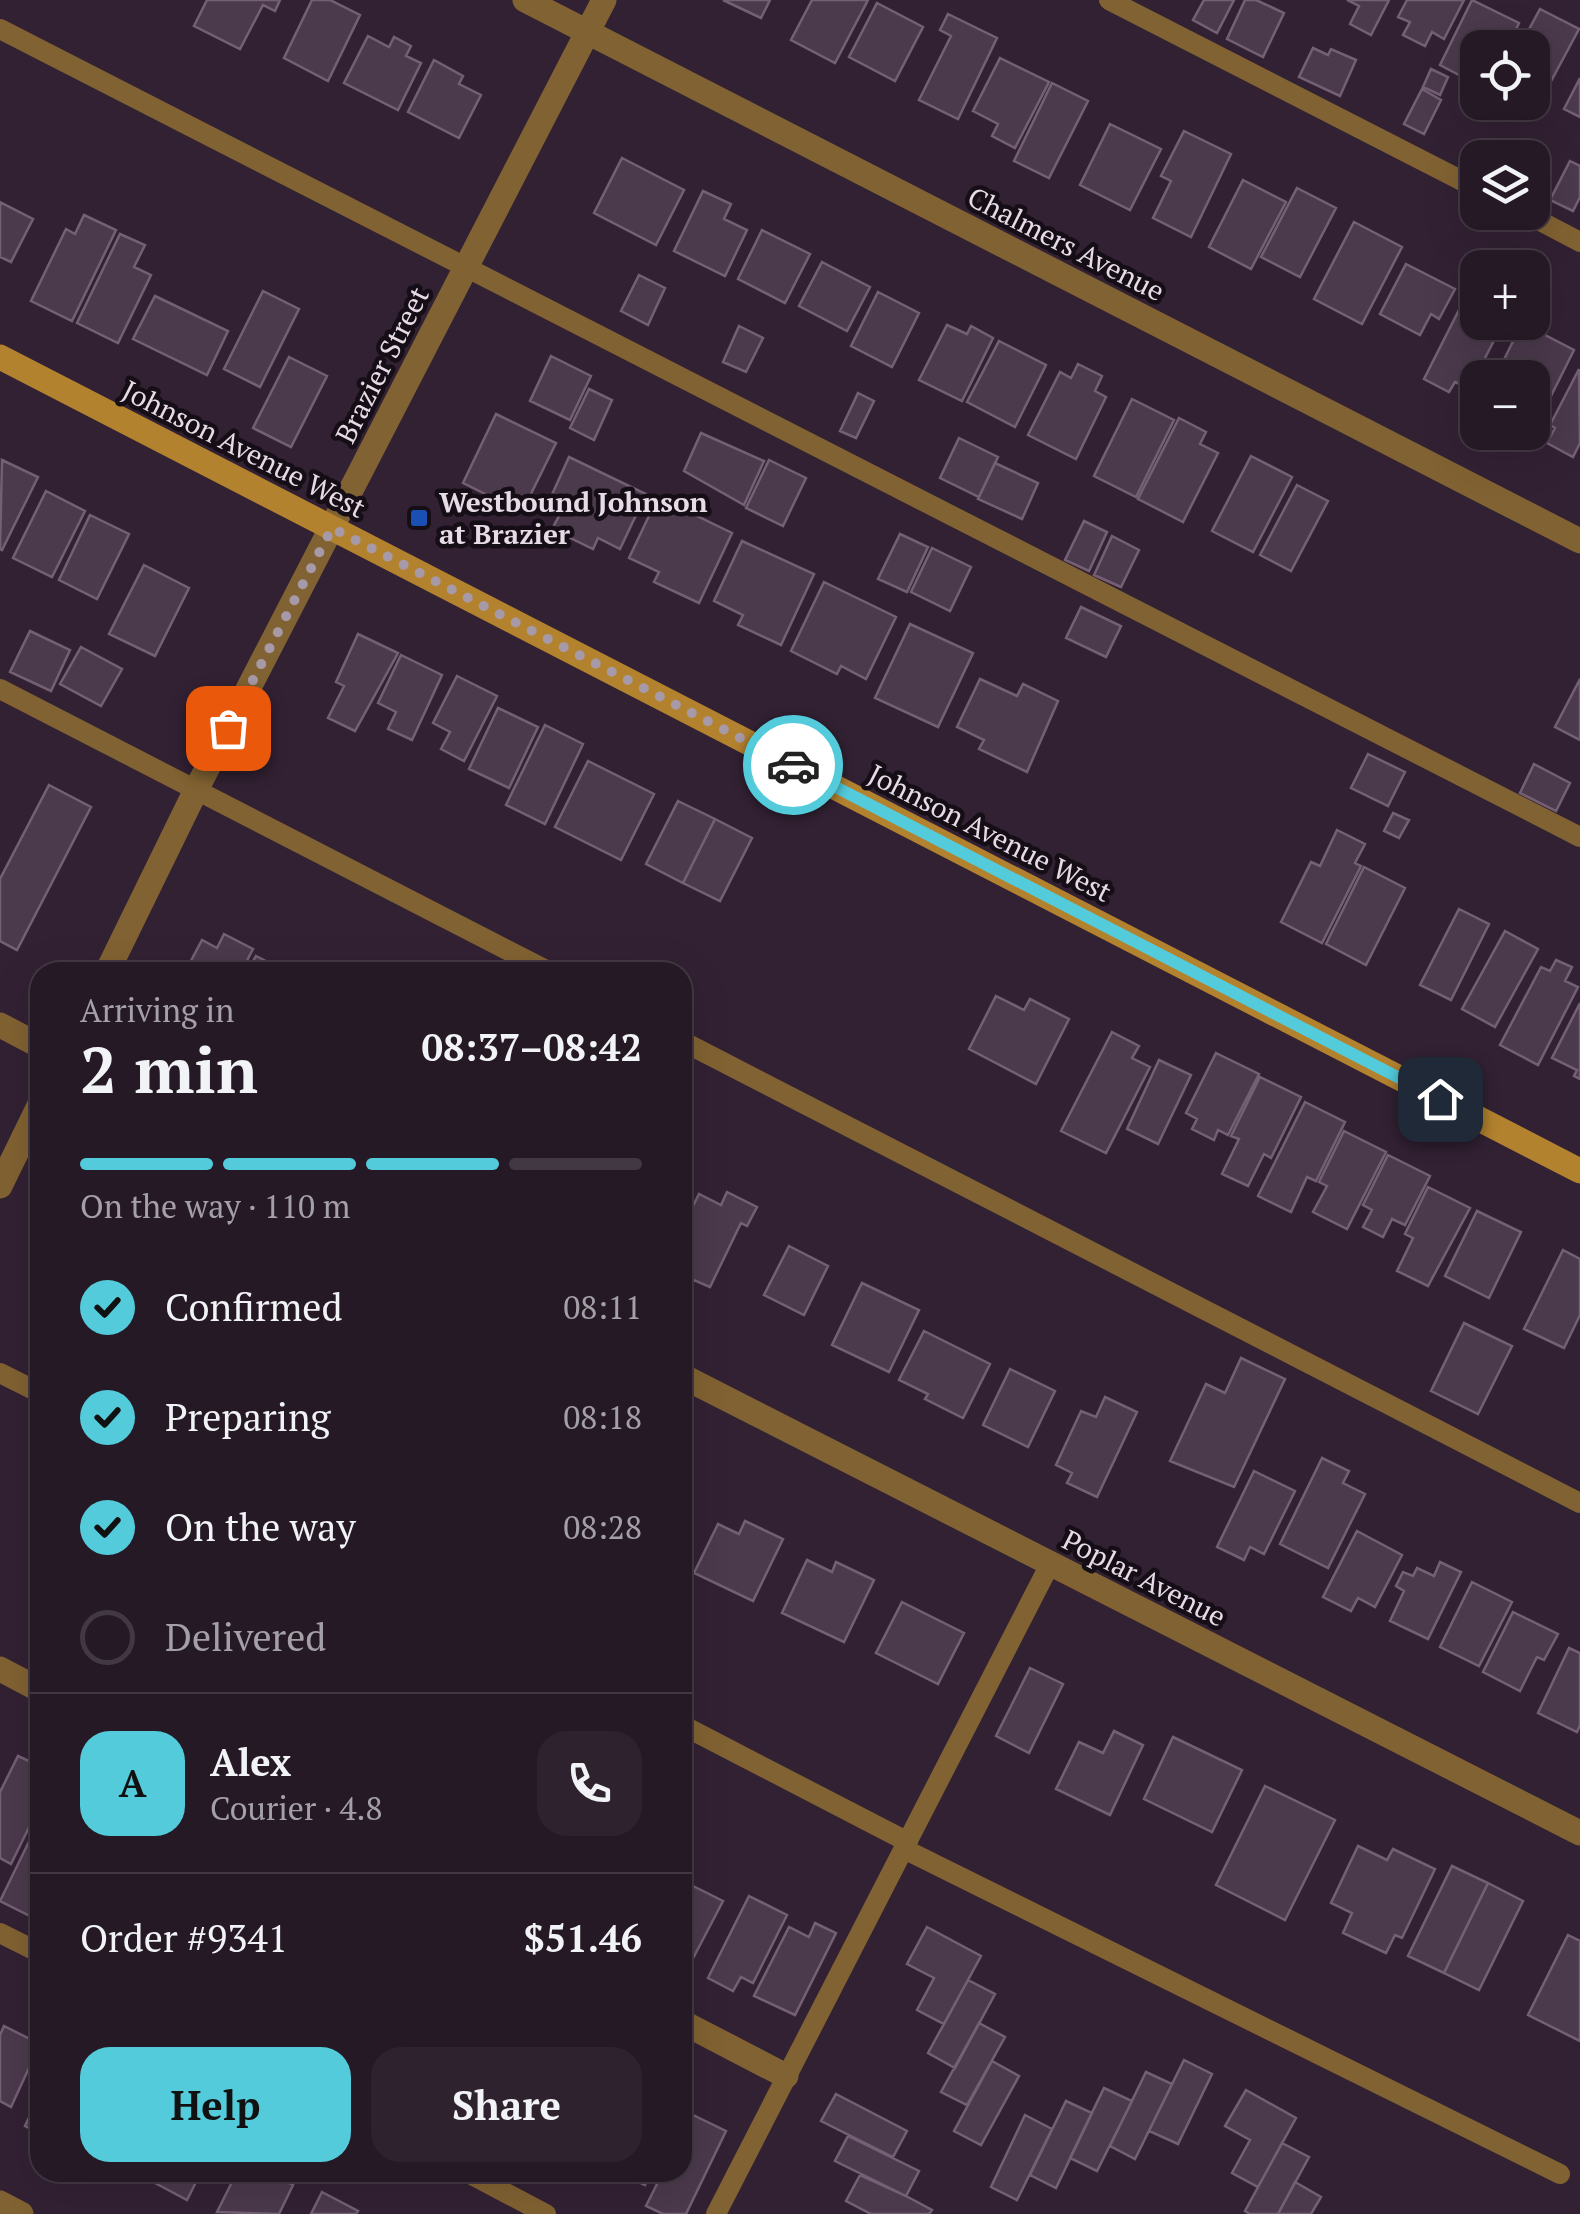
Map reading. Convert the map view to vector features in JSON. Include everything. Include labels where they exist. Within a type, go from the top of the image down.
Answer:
[{"type":"main road","name":"Johnson Avenue West","points":[[0,357],[1580,1171]]},
{"type":"street","name":"Chalmers Avenue","points":[[526,0],[1580,542]]},
{"type":"street","name":"Brazier Street","points":[[113,962],[196,790],[604,0]]},
{"type":"street","points":[[0,1025],[30,1041]]},
{"type":"street","points":[[0,1186],[30,1124]]},
{"type":"street","name":"Poplar Avenue","points":[[692,1381],[1580,1833]]},
{"type":"street","points":[[0,1670],[30,1685]]},
{"type":"street","points":[[692,2027],[786,2076]]},
{"type":"street","points":[[0,2203],[21,2214]]},
{"type":"lane","points":[[1109,0],[1460,180]]},
{"type":"lane","points":[[0,29],[1580,837]]},
{"type":"lane","points":[[1550,226],[1580,242]]},
{"type":"lane","points":[[0,688],[531,962]]},
{"type":"lane","points":[[692,1046],[1580,1504]]},
{"type":"lane","points":[[0,1373],[30,1388]]},
{"type":"lane","points":[[716,2214],[1050,1564]]},
{"type":"lane","points":[[692,1731],[906,1846],[1560,2174]]},
{"type":"lane","points":[[0,1933],[30,1948]]},
{"type":"lane","points":[[485,2182],[546,2214]]},
{"type":"building","points":[[207,0],[280,0],[275,11],[263,5],[240,49],[194,26]]},
{"type":"building","points":[[312,0],[330,0],[360,15],[328,81],[284,58]]},
{"type":"building","points":[[723,0],[770,0],[761,18]]},
{"type":"building","points":[[812,0],[868,0],[835,63],[791,40]]},
{"type":"building","points":[[1204,0],[1234,0],[1217,33],[1193,20]]},
{"type":"building","points":[[1245,0],[1256,0],[1284,13],[1263,57],[1227,39]]},
{"type":"building","points":[[1347,0],[1389,0],[1371,35],[1350,24],[1359,6]]},
{"type":"building","points":[[1407,0],[1464,0],[1444,39],[1432,32],[1425,46],[1403,35],[1410,22],[1398,17]]},
{"type":"building","points":[[1472,0],[1519,23],[1516,30],[1460,30],[1460,76],[1440,65]]},
{"type":"building","points":[[877,3],[923,27],[895,81],[849,57]]},
{"type":"building","points":[[1540,9],[1579,29],[1550,83],[1550,30],[1529,30]]},
{"type":"building","points":[[948,14],[997,38],[958,119],[919,100],[951,36],[940,30]]},
{"type":"building","points":[[368,36],[389,47],[394,37],[411,46],[406,56],[421,63],[398,110],[344,83]]},
{"type":"building","points":[[1313,48],[1328,55],[1331,49],[1356,60],[1340,96],[1299,77]]},
{"type":"building","points":[[1000,58],[1049,82],[1015,148],[992,136],[998,124],[973,111]]},
{"type":"building","points":[[434,60],[463,76],[459,84],[481,95],[459,138],[408,112]]},
{"type":"building","points":[[1431,69],[1448,77],[1440,95],[1423,87]]},
{"type":"building","points":[[1580,78],[1580,117],[1564,109]]},
{"type":"building","points":[[1052,83],[1088,101],[1049,178],[1014,161]]},
{"type":"building","points":[[1422,89],[1441,100],[1424,134],[1404,124]]},
{"type":"building","points":[[1110,124],[1161,149],[1130,210],[1080,185]]},
{"type":"building","points":[[1184,131],[1231,154],[1191,237],[1153,218],[1171,181],[1161,176]]},
{"type":"building","points":[[622,158],[684,190],[656,245],[594,213]]},
{"type":"building","points":[[1570,161],[1580,166],[1580,197],[1573,211],[1550,200]]},
{"type":"building","points":[[1243,180],[1286,202],[1251,269],[1209,247]]},
{"type":"building","points":[[1297,188],[1336,208],[1300,277],[1261,257]]},
{"type":"building","points":[[703,191],[731,204],[724,219],[747,230],[725,276],[674,251]]},
{"type":"building","points":[[0,202],[33,219],[11,262],[0,257]]},
{"type":"building","points":[[84,215],[116,230],[72,321],[31,301],[66,229],[75,234]]},
{"type":"building","points":[[1354,222],[1402,247],[1362,324],[1314,299]]},
{"type":"building","points":[[762,230],[810,254],[785,303],[738,279]]},
{"type":"building","points":[[120,234],[145,245],[134,267],[151,275],[118,343],[77,323]]},
{"type":"building","points":[[822,262],[870,287],[847,331],[799,306]]},
{"type":"building","points":[[1406,264],[1455,289],[1439,319],[1431,314],[1420,335],[1380,314]]},
{"type":"building","points":[[639,275],[665,288],[648,325],[621,311]]},
{"type":"building","points":[[263,291],[299,309],[260,387],[224,369]]},
{"type":"building","points":[[878,292],[919,313],[892,367],[851,346]]},
{"type":"building","points":[[155,296],[228,331],[207,375],[133,339]]},
{"type":"building","points":[[1460,308],[1460,340],[1494,340],[1484,360],[1460,360],[1460,384],[1455,382],[1449,392],[1424,379]]},
{"type":"building","points":[[947,325],[967,334],[971,326],[993,338],[962,401],[919,380]]},
{"type":"building","points":[[739,326],[763,338],[746,372],[723,362]]},
{"type":"building","points":[[1550,338],[1574,350],[1550,398],[1550,360],[1504,360],[1514,340]]},
{"type":"building","points":[[999,341],[1046,365],[1015,427],[967,402]]},
{"type":"building","points":[[551,356],[591,376],[570,420],[530,401]]},
{"type":"building","points":[[289,357],[327,376],[291,447],[253,428]]},
{"type":"building","points":[[1078,364],[1102,376],[1095,391],[1106,397],[1076,459],[1028,435],[1060,372],[1071,378]]},
{"type":"building","points":[[1579,369],[1580,443],[1573,457],[1550,445],[1555,428],[1550,425]]},
{"type":"building","points":[[589,389],[612,400],[594,440],[570,428]]},
{"type":"building","points":[[858,393],[874,401],[856,438],[840,431]]},
{"type":"building","points":[[1132,399],[1174,420],[1136,497],[1094,476]]},
{"type":"building","points":[[496,414],[556,443],[522,512],[463,483]]},
{"type":"building","points":[[1179,418],[1206,432],[1200,444],[1218,453],[1183,522],[1138,499]]},
{"type":"building","points":[[701,433],[764,461],[744,505],[684,471]]},
{"type":"building","points":[[959,438],[998,457],[979,497],[940,478]]},
{"type":"building","points":[[1251,456],[1292,477],[1253,552],[1212,531]]},
{"type":"building","points":[[569,457],[646,494],[620,549],[598,538],[593,549],[552,529],[559,516],[545,510]]},
{"type":"building","points":[[2,460],[38,477],[2,550],[0,549]]},
{"type":"building","points":[[769,460],[806,478],[783,526],[746,508]]},
{"type":"building","points":[[995,463],[1038,483],[1022,519],[978,499]]},
{"type":"building","points":[[1297,485],[1328,501],[1291,571],[1260,555]]},
{"type":"building","points":[[46,491],[85,511],[52,577],[13,558]]},
{"type":"building","points":[[658,497],[732,533],[699,603],[654,582],[659,572],[629,558]]},
{"type":"building","points":[[90,515],[129,534],[97,599],[59,580]]},
{"type":"building","points":[[1084,521],[1107,532],[1089,571],[1065,560]]},
{"type":"building","points":[[900,534],[928,547],[907,592],[878,579]]},
{"type":"building","points":[[1112,536],[1139,550],[1121,587],[1094,575]]},
{"type":"building","points":[[742,541],[814,574],[781,645],[738,625],[743,615],[714,601]]},
{"type":"building","points":[[932,548],[971,567],[950,611],[911,592]]},
{"type":"building","points":[[144,565],[189,588],[155,656],[109,634]]},
{"type":"building","points":[[824,582],[896,617],[866,679],[841,666],[837,674],[791,651]]},
{"type":"building","points":[[1081,607],[1121,626],[1106,657],[1066,638]]},
{"type":"building","points":[[910,624],[973,653],[938,727],[875,698]]},
{"type":"building","points":[[30,631],[70,650],[51,691],[10,672]]},
{"type":"building","points":[[358,634],[398,653],[355,731],[328,718],[344,686],[336,682]]},
{"type":"building","points":[[81,647],[122,669],[101,706],[60,684]]},
{"type":"building","points":[[401,655],[442,675],[412,740],[388,729],[396,712],[378,703]]},
{"type":"building","points":[[457,676],[497,696],[464,761],[441,749],[450,732],[433,723]]},
{"type":"building","points":[[980,679],[1017,696],[1023,684],[1058,701],[1027,772],[979,749],[984,740],[957,727]]},
{"type":"building","points":[[1580,679],[1580,740],[1555,727]]},
{"type":"building","points":[[498,708],[538,727],[509,788],[469,769]]},
{"type":"building","points":[[545,725],[583,744],[545,824],[506,805]]},
{"type":"building","points":[[1368,754],[1405,772],[1388,806],[1351,788]]},
{"type":"building","points":[[588,761],[654,794],[621,860],[555,827]]},
{"type":"building","points":[[1534,764],[1570,783],[1556,811],[1520,793]]},
{"type":"building","points":[[49,785],[91,807],[17,950],[0,941],[0,879]]},
{"type":"building","points":[[678,801],[715,819],[683,883],[646,864]]},
{"type":"building","points":[[1393,813],[1409,820],[1399,838],[1384,831]]},
{"type":"building","points":[[715,819],[752,838],[720,901],[683,883]]},
{"type":"building","points":[[1337,830],[1365,844],[1355,863],[1361,866],[1322,943],[1281,922],[1311,862],[1320,866]]},
{"type":"building","points":[[1364,867],[1405,888],[1366,965],[1326,944]]},
{"type":"building","points":[[1459,909],[1489,924],[1451,1000],[1420,985]]},
{"type":"building","points":[[1505,931],[1538,949],[1495,1027],[1462,1009]]},
{"type":"building","points":[[224,934],[253,949],[246,962],[190,962],[202,940],[217,948]]},
{"type":"building","points":[[1556,960],[1572,967],[1565,981],[1578,987],[1538,1065],[1500,1045],[1541,967],[1550,971]]},
{"type":"building","points":[[996,996],[1024,1010],[1030,999],[1069,1019],[1036,1084],[969,1049]]},
{"type":"building","points":[[1580,1003],[1580,1079],[1574,1076],[1577,1070],[1552,1058]]},
{"type":"building","points":[[1112,1032],[1139,1046],[1132,1058],[1150,1067],[1106,1153],[1061,1131]]},
{"type":"building","points":[[1216,1053],[1259,1074],[1228,1135],[1218,1130],[1214,1140],[1192,1129],[1197,1119],[1186,1113]]},
{"type":"building","points":[[1159,1060],[1191,1075],[1158,1144],[1127,1129]]},
{"type":"building","points":[[1260,1077],[1301,1097],[1271,1158],[1264,1154],[1248,1186],[1222,1174],[1239,1139],[1231,1136]]},
{"type":"building","points":[[1305,1102],[1345,1122],[1316,1181],[1307,1177],[1291,1212],[1258,1196]]},
{"type":"building","points":[[1344,1131],[1386,1152],[1347,1229],[1313,1212],[1327,1186],[1319,1182]]},
{"type":"building","points":[[1388,1155],[1430,1176],[1405,1225],[1392,1219],[1383,1237],[1363,1227],[1372,1210],[1363,1205]]},
{"type":"building","points":[[1428,1187],[1470,1208],[1428,1286],[1397,1271],[1413,1238],[1405,1234]]},
{"type":"building","points":[[727,1192],[757,1207],[747,1226],[741,1223],[710,1287],[694,1280],[692,1284],[692,1208],[699,1194],[721,1205]]},
{"type":"building","points":[[1477,1211],[1521,1232],[1489,1298],[1445,1276]]},
{"type":"building","points":[[789,1246],[828,1266],[804,1315],[764,1295]]},
{"type":"building","points":[[1563,1250],[1580,1259],[1580,1315],[1564,1348],[1524,1329]]},
{"type":"building","points":[[862,1283],[919,1310],[889,1372],[832,1345]]},
{"type":"building","points":[[1464,1323],[1512,1346],[1478,1414],[1431,1391]]},
{"type":"building","points":[[924,1331],[990,1364],[963,1418],[925,1399],[928,1394],[899,1380]]},
{"type":"building","points":[[1241,1358],[1285,1379],[1234,1487],[1170,1461],[1206,1384],[1225,1393]]},
{"type":"building","points":[[1010,1369],[1055,1391],[1028,1447],[983,1425]]},
{"type":"building","points":[[1105,1397],[1137,1412],[1097,1497],[1067,1483],[1072,1473],[1056,1465],[1081,1411],[1096,1417]]},
{"type":"building","points":[[1322,1458],[1349,1471],[1343,1483],[1365,1494],[1328,1568],[1280,1544]]},
{"type":"building","points":[[1254,1471],[1295,1491],[1264,1554],[1250,1547],[1244,1560],[1217,1547]]},
{"type":"building","points":[[745,1521],[783,1539],[753,1601],[694,1573],[718,1524],[739,1534]]},
{"type":"building","points":[[1357,1531],[1402,1555],[1375,1607],[1358,1598],[1351,1611],[1323,1597]]},
{"type":"building","points":[[807,1560],[832,1572],[836,1562],[874,1580],[844,1642],[782,1613]]},
{"type":"building","points":[[1440,1562],[1461,1572],[1428,1639],[1390,1621],[1404,1591],[1396,1586],[1403,1572],[1413,1576],[1417,1568],[1434,1576]]},
{"type":"building","points":[[1472,1582],[1512,1602],[1479,1666],[1440,1647]]},
{"type":"building","points":[[902,1602],[964,1633],[938,1684],[876,1653]]},
{"type":"building","points":[[1513,1612],[1558,1634],[1544,1660],[1537,1657],[1520,1691],[1483,1672]]},
{"type":"building","points":[[1569,1648],[1580,1653],[1577,1732],[1538,1713]]},
{"type":"building","points":[[1030,1668],[1063,1684],[1029,1753],[996,1736]]},
{"type":"building","points":[[1114,1731],[1143,1745],[1110,1815],[1056,1789],[1079,1742],[1103,1753]]},
{"type":"building","points":[[1173,1737],[1242,1770],[1212,1832],[1144,1799]]},
{"type":"building","points":[[18,1756],[30,1761],[30,1825],[11,1864],[0,1858],[0,1792]]},
{"type":"building","points":[[1265,1786],[1335,1820],[1285,1920],[1216,1885]]},
{"type":"building","points":[[30,1840],[30,1916],[0,1901]]},
{"type":"building","points":[[1358,1846],[1387,1860],[1393,1849],[1435,1869],[1402,1938],[1395,1935],[1386,1953],[1343,1933],[1352,1913],[1331,1903]]},
{"type":"building","points":[[1452,1866],[1488,1883],[1444,1973],[1408,1956]]},
{"type":"building","points":[[1488,1883],[1523,1901],[1479,1990],[1444,1973]]},
{"type":"building","points":[[692,1886],[723,1901],[692,1960]]},
{"type":"building","points":[[749,1896],[787,1915],[753,1983],[741,1977],[733,1991],[708,1978]]},
{"type":"building","points":[[815,1923],[836,1933],[795,2015],[754,1996],[789,1927],[809,1937]]},
{"type":"building","points":[[927,1927],[981,1956],[944,2024],[917,2010],[934,1978],[907,1964]]},
{"type":"building","points":[[1568,1935],[1580,1941],[1580,2041],[1528,2015]]},
{"type":"building","points":[[968,1980],[995,1994],[955,2068],[928,2053]]},
{"type":"building","points":[[979,2023],[1005,2037],[967,2105],[941,2092]]},
{"type":"building","points":[[4,2026],[30,2039],[30,2066],[11,2107],[0,2101],[0,2035]]},
{"type":"building","points":[[1184,2060],[1212,2074],[1178,2144],[1149,2131]]},
{"type":"building","points":[[992,2061],[1019,2076],[981,2145],[954,2131]]},
{"type":"building","points":[[1146,2072],[1172,2084],[1135,2159],[1110,2146]]},
{"type":"building","points":[[1104,2088],[1132,2101],[1097,2171],[1070,2158]]},
{"type":"building","points":[[1246,2090],[1296,2118],[1258,2187],[1232,2173],[1250,2140],[1225,2126]]},
{"type":"building","points":[[836,2094],[907,2131],[893,2157],[821,2121]]},
{"type":"building","points":[[1066,2101],[1092,2113],[1056,2188],[1030,2175]]},
{"type":"building","points":[[692,2114],[726,2131],[686,2214],[663,2214],[646,2206],[658,2182],[692,2182]]},
{"type":"building","points":[[1025,2115],[1052,2129],[1017,2200],[991,2187]]},
{"type":"building","points":[[848,2136],[919,2171],[906,2196],[835,2161]]},
{"type":"building","points":[[1282,2143],[1309,2157],[1278,2214],[1250,2214],[1245,2211]]},
{"type":"building","points":[[860,2175],[932,2210],[929,2214],[871,2214],[846,2201]]},
{"type":"building","points":[[153,2182],[196,2182],[187,2200]]},
{"type":"building","points":[[232,2182],[293,2185],[279,2214],[217,2212]]},
{"type":"building","points":[[1295,2182],[1321,2197],[1311,2214],[1278,2214]]},
{"type":"building","points":[[322,2192],[358,2211],[311,2214]]},
{"type":"way so far","points":[[228,728],[332,528],[793,765]]},
{"type":"place","name":"Westbound Johnson at Brazier","points":[[419,518]]},
{"type":"route","points":[[793,765],[1440,1099]]}]
